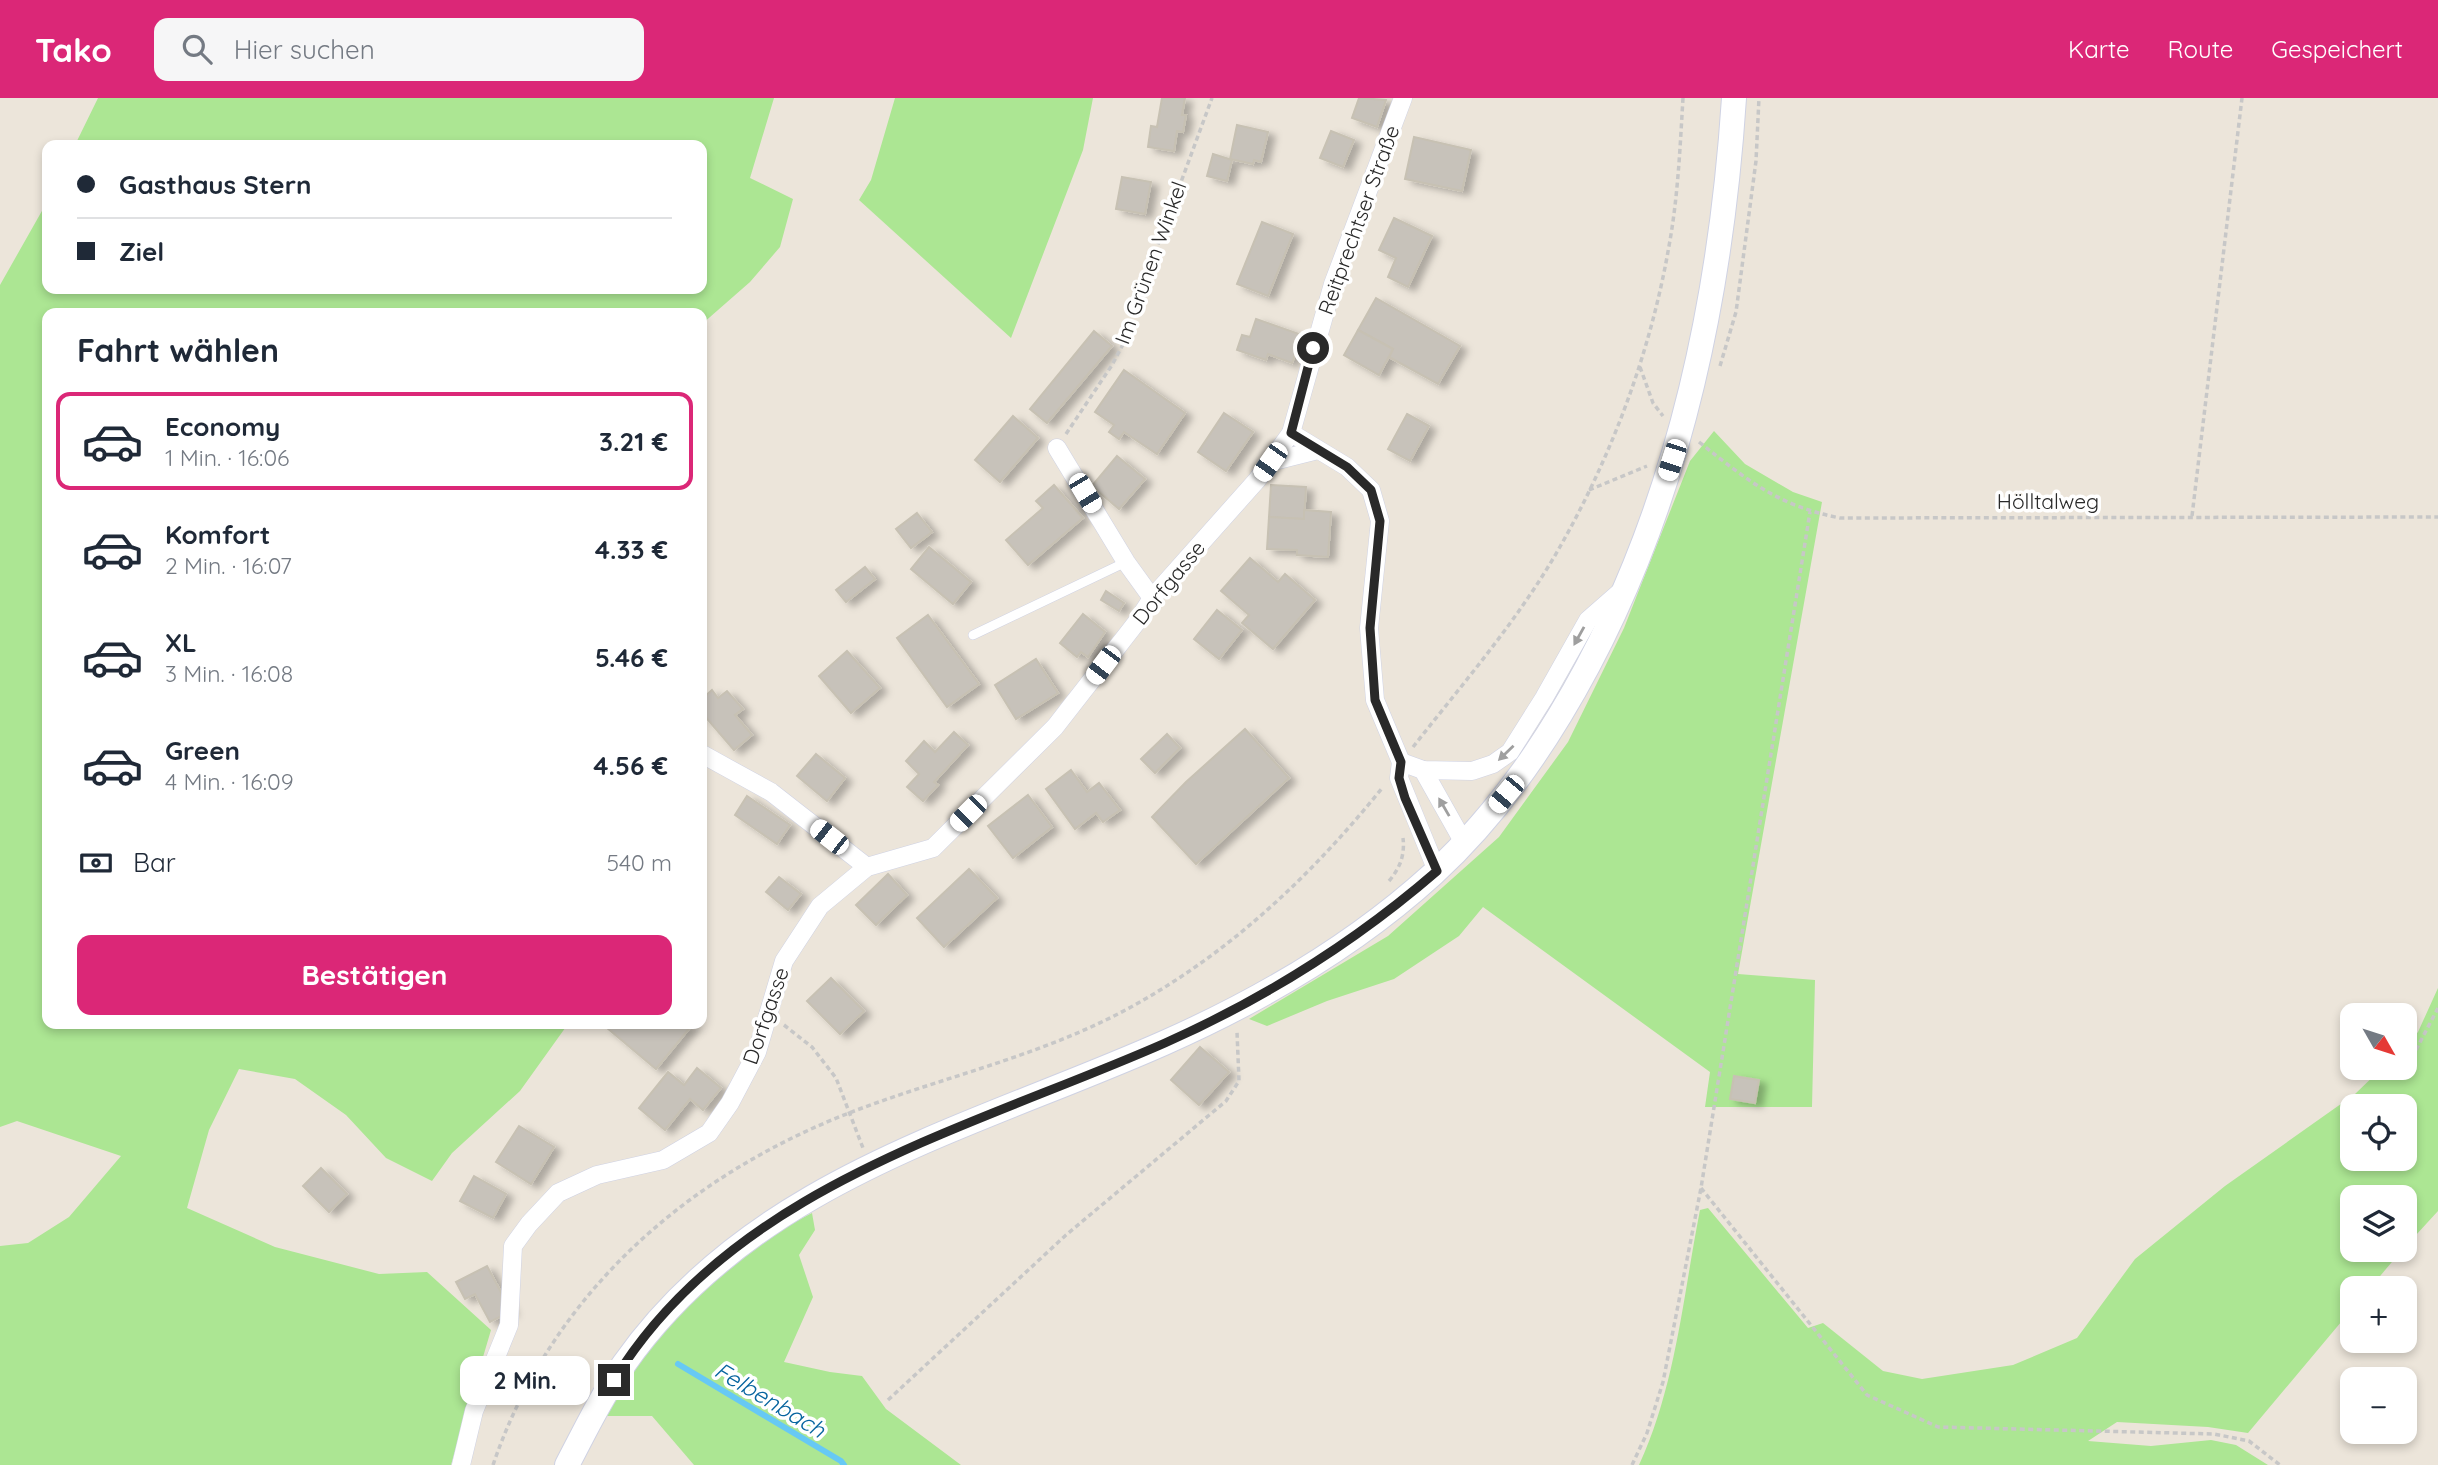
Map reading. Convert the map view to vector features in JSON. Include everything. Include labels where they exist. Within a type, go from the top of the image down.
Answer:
[{"type":"main road","points":[[567,1465],[594,1411],[624,1364],[666,1311],[717,1262],[766,1226],[822,1190],[883,1159],[1093,1074],[1236,1009],[1297,974],[1356,936],[1437,871],[1506,794],[1542,745],[1593,657],[1626,587],[1658,506],[1680,437],[1711,299],[1728,177],[1734,98]]},
{"type":"street","name":"Reitprechtser Straße","points":[[1291,433],[1333,284],[1403,98]]},
{"type":"street","points":[[1291,433],[1347,467],[1371,490],[1380,521],[1370,628],[1375,700],[1401,762],[1399,778],[1437,871]]},
{"type":"street","name":"Dorfgasse","points":[[461,1465],[474,1411],[509,1325],[513,1246],[529,1224],[558,1193],[597,1175],[663,1160],[709,1133],[730,1103],[757,1052],[784,961],[820,906],[867,867],[933,848],[1055,727],[1136,623],[1152,597],[1257,480],[1291,433]]},
{"type":"street","points":[[1057,448],[1126,562],[1152,597]]},
{"type":"street","points":[[1270,462],[1318,450]]},
{"type":"street","points":[[1401,762],[1423,770],[1472,771],[1493,764],[1510,752],[1588,620],[1626,587]]},
{"type":"street","points":[[707,757],[771,792],[867,867]]},
{"type":"street","points":[[1423,770],[1464,843]]},
{"type":"lane","points":[[973,635],[1126,562]]},
{"type":"lane","points":[[1542,745],[1544,698]]},
{"type":"path","name":"Im Grünen Winkel","points":[[1057,448],[1112,365],[1129,333],[1150,266],[1212,98]]},
{"type":"path","points":[[493,1465],[519,1401],[545,1356],[589,1295],[636,1243],[681,1205],[720,1177],[761,1153],[851,1112],[969,1073],[1079,1032],[1129,1008],[1219,950],[1293,888],[1330,850],[1512,621],[1560,546],[1589,490],[1619,423],[1640,365],[1659,295],[1670,245],[1679,176],[1683,98]]},
{"type":"path","points":[[2192,517],[2242,98]]},
{"type":"path","points":[[1640,365],[1653,403],[1680,437]]},
{"type":"path","name":"Hölltalweg","points":[[1680,437],[1698,442],[1745,478],[1787,503],[1810,512],[1840,518],[2438,517]]},
{"type":"path","points":[[1589,490],[1649,466]]},
{"type":"path","points":[[1632,1465],[1647,1433],[1663,1382],[1701,1188],[1810,512]]},
{"type":"path","points":[[2417,1047],[2438,1008]]},
{"type":"path","points":[[887,1401],[1066,1235],[1226,1101],[1239,1081],[1236,1009]]},
{"type":"path","points":[[770,1014],[811,1047],[836,1078],[864,1150]]},
{"type":"path","points":[[1701,1188],[1867,1395],[1938,1427],[2214,1434],[2249,1441],[2280,1465]]},
{"type":"green space","points":[[98,98],[774,98],[750,178],[793,199],[780,247],[750,282],[707,320],[707,308],[42,308],[42,1029],[564,1029],[520,1091],[452,1153],[432,1181],[386,1158],[346,1115],[295,1079],[239,1069],[209,1130],[187,1208],[275,1247],[379,1274],[427,1272],[491,1330],[451,1465],[0,1465],[0,1246],[28,1243],[69,1217],[121,1156],[17,1121],[0,1127],[0,285],[42,211],[42,294],[707,294],[707,140],[77,140]]},
{"type":"green space","points":[[895,98],[1093,98],[1083,150],[1011,338],[859,200],[871,180]]},
{"type":"green space","points":[[1714,431],[1745,464],[1793,492],[1822,502],[1738,974],[1815,980],[1812,1107],[1705,1107],[1710,1072],[1483,907],[1459,936],[1394,979],[1327,1001],[1267,1026],[1249,1019],[1388,936],[1499,837],[1568,742],[1624,628],[1690,461]]},
{"type":"green space","points":[[2438,988],[2438,1211],[2417,1234],[2417,1185],[2340,1185],[2340,1262],[2392,1262],[2380,1276],[2340,1276],[2340,1323],[2248,1433],[2208,1427],[2117,1422],[2088,1441],[2151,1446],[2211,1440],[2236,1445],[2268,1465],[1639,1465],[1652,1435],[1670,1372],[1700,1210],[1708,1208],[1808,1328],[1823,1323],[1883,1371],[1922,1379],[2013,1365],[2077,1338],[2135,1259],[2225,1186],[2340,1105],[2340,1171],[2417,1171],[2417,1094],[2355,1094],[2370,1080],[2417,1080],[2417,1033]]},
{"type":"green space","points":[[812,1213],[815,1230],[799,1255],[813,1297],[784,1362],[862,1376],[886,1409],[961,1465],[694,1465],[652,1416],[604,1416],[650,1344],[695,1292],[770,1235]]},
{"type":"building","points":[[1162,98],[1185,98],[1183,132],[1177,131],[1174,151],[1148,147],[1151,126],[1157,127]]},
{"type":"building","points":[[1359,98],[1386,100],[1377,127],[1352,118]]},
{"type":"building","points":[[1237,125],[1268,132],[1261,162],[1254,160],[1253,164],[1230,159]]},
{"type":"building","points":[[1331,131],[1354,140],[1343,167],[1320,158]]},
{"type":"building","points":[[1414,137],[1471,150],[1462,191],[1405,179]]},
{"type":"building","points":[[1213,154],[1232,160],[1227,181],[1207,176]]},
{"type":"building","points":[[1122,177],[1151,182],[1145,214],[1116,209]]},
{"type":"building","points":[[1394,218],[1432,236],[1408,287],[1388,277],[1396,258],[1379,250]]},
{"type":"building","points":[[1262,222],[1293,234],[1268,296],[1237,284]]},
{"type":"building","points":[[1376,298],[1460,346],[1438,384],[1389,357],[1393,349],[1358,330]]},
{"type":"building","points":[[1256,319],[1302,335],[1292,363],[1268,354],[1266,360],[1237,350],[1242,335],[1250,337]]},
{"type":"building","points":[[1358,330],[1393,349],[1379,375],[1344,355]]},
{"type":"building","points":[[1094,331],[1112,346],[1047,423],[1030,409]]},
{"type":"building","points":[[1124,370],[1185,413],[1157,454],[1124,432],[1119,439],[1109,432],[1114,425],[1095,412]]},
{"type":"building","points":[[1224,413],[1253,432],[1226,471],[1198,452]]},
{"type":"building","points":[[1407,414],[1429,426],[1410,461],[1388,449]]},
{"type":"building","points":[[1013,416],[1038,438],[1000,482],[975,460]]},
{"type":"building","points":[[1117,456],[1145,479],[1119,509],[1092,486]]},
{"type":"building","points":[[1054,485],[1083,518],[1028,565],[1006,540],[1043,508],[1036,501]]},
{"type":"building","points":[[1271,485],[1306,487],[1304,519],[1269,517]]},
{"type":"building","points":[[1304,510],[1331,512],[1328,557],[1297,555],[1297,550],[1267,549],[1269,517],[1304,519]]},
{"type":"building","points":[[917,513],[932,532],[911,548],[896,529]]},
{"type":"building","points":[[929,547],[971,582],[953,604],[911,569]]},
{"type":"building","points":[[1250,558],[1278,582],[1285,574],[1315,600],[1273,649],[1242,623],[1249,615],[1221,591]]},
{"type":"building","points":[[865,567],[875,579],[846,602],[836,590]]},
{"type":"building","points":[[1106,591],[1124,603],[1119,611],[1101,600]]},
{"type":"building","points":[[1217,610],[1242,630],[1219,659],[1194,639]]},
{"type":"building","points":[[1083,614],[1105,632],[1088,657],[1081,652],[1077,657],[1060,643]]},
{"type":"building","points":[[928,615],[979,684],[947,707],[897,638]]},
{"type":"building","points":[[847,651],[880,688],[851,713],[819,676]]},
{"type":"building","points":[[1036,659],[1058,693],[1016,719],[995,685]]},
{"type":"building","points":[[712,690],[718,698],[727,691],[743,709],[735,715],[752,735],[734,750],[707,719],[707,694]]},
{"type":"building","points":[[1245,729],[1289,778],[1196,864],[1152,817]]},
{"type":"building","points":[[954,732],[968,745],[934,782],[938,785],[923,801],[907,787],[919,774],[906,761],[924,741],[935,752]]},
{"type":"building","points":[[1167,734],[1180,748],[1155,773],[1141,759]]},
{"type":"building","points":[[816,754],[845,778],[827,801],[797,776]]},
{"type":"building","points":[[1071,770],[1087,792],[1099,783],[1120,810],[1103,822],[1096,813],[1075,829],[1046,789]]},
{"type":"building","points":[[1028,795],[1052,827],[1013,858],[988,826]]},
{"type":"building","points":[[747,796],[790,825],[777,844],[735,815]]},
{"type":"building","points":[[969,869],[997,898],[944,947],[917,918]]},
{"type":"building","points":[[888,874],[907,895],[876,925],[856,905]]},
{"type":"building","points":[[779,877],[801,894],[788,910],[766,892]]},
{"type":"building","points":[[831,978],[864,1011],[840,1034],[807,1001]]},
{"type":"building","points":[[608,1029],[689,1029],[656,1069]]},
{"type":"building","points":[[1200,1047],[1229,1072],[1199,1105],[1171,1080]]},
{"type":"building","points":[[697,1068],[721,1088],[703,1110],[690,1099],[665,1130],[639,1108],[668,1072],[684,1085]]},
{"type":"building","points":[[1734,1076],[1759,1080],[1755,1103],[1730,1099]]},
{"type":"building","points":[[519,1126],[554,1147],[531,1184],[496,1162]]},
{"type":"building","points":[[321,1168],[347,1194],[329,1212],[303,1186]]},
{"type":"building","points":[[474,1176],[506,1194],[493,1218],[460,1201]]},
{"type":"building","points":[[487,1266],[511,1311],[490,1322],[475,1294],[465,1299],[456,1282]]},
{"type":"waterway","name":"Felbenbach","points":[[678,1364],[844,1465]]},
{"type":"route","points":[[614,1380],[666,1311],[717,1262],[822,1190],[883,1159],[1093,1074],[1236,1009],[1356,936],[1437,871],[1405,798],[1399,778],[1401,762],[1375,700],[1370,628],[1380,521],[1371,490],[1347,467],[1291,433],[1313,348]]}]
